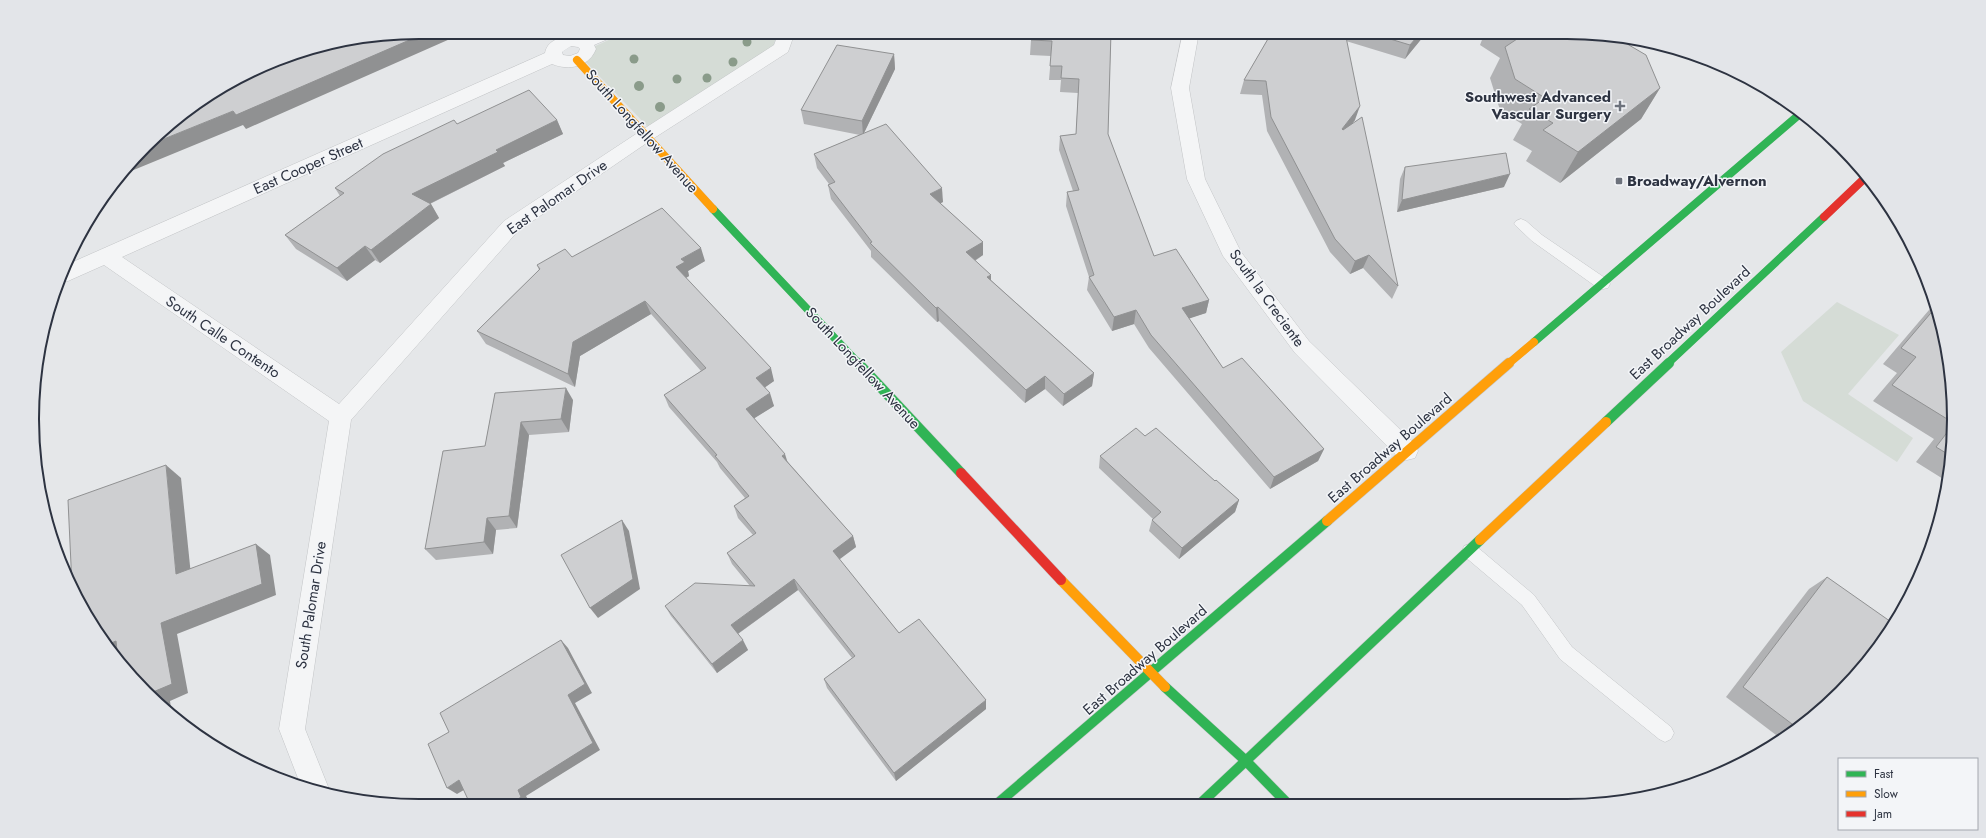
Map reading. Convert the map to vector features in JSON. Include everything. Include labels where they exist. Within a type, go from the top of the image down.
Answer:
[{"type":"main road","name":"South Longfellow Avenue","points":[[578,60],[645,136],[1151,674],[1246,761],[1283,799]]},
{"type":"main road","name":"East Broadway Boulevard","points":[[1003,799],[1151,674],[1407,451],[1797,117]]},
{"type":"main road","name":"East Broadway Boulevard","points":[[1205,799],[1862,180]]},
{"type":"street","points":[[560,39],[555,49],[554,56],[563,62],[578,60],[587,52],[588,49],[584,43]]},
{"type":"street","points":[[568,39],[584,43],[593,39]]},
{"type":"street","name":"East Palomar Drive","points":[[341,417],[511,226],[645,136],[782,48],[785,39]]},
{"type":"street","name":"South la Creciente","points":[[1190,39],[1180,88],[1196,180],[1233,256],[1302,347],[1407,451]]},
{"type":"street","name":"East Cooper Street","points":[[69,273],[554,56]]},
{"type":"street","name":"South Calle Contento","points":[[105,256],[341,417]]},
{"type":"street","name":"South Palomar Drive","points":[[313,784],[292,728],[341,417]]},
{"type":"lane","points":[[1521,224],[1536,238],[1603,284]]},
{"type":"lane","points":[[1470,551],[1528,600],[1566,653],[1665,733]]},
{"type":"shaded area","points":[[611,39],[776,39],[773,47],[649,128],[578,54]]},
{"type":"shaded area","points":[[1837,302],[1899,335],[1848,394],[1913,438],[1897,462],[1803,401],[1781,352]]},
{"type":"building","points":[[411,39],[236,115],[233,111],[160,141],[208,103],[251,78],[274,68],[297,59],[345,46],[369,42]]},
{"type":"building","points":[[1111,39],[1108,134],[1154,256],[1176,249],[1209,300],[1182,308],[1223,368],[1242,358],[1324,449],[1274,477],[1151,335],[1136,310],[1114,317],[1089,277],[1094,275],[1067,192],[1079,190],[1060,136],[1076,134],[1079,79],[1061,78],[1062,66],[1050,66],[1052,41],[1031,40]]},
{"type":"building","points":[[1268,39],[1346,39],[1360,106],[1342,129],[1343,130],[1362,117],[1398,286],[1369,255],[1355,261],[1335,239],[1271,117],[1266,81],[1244,80]]},
{"type":"building","points":[[1390,39],[1415,39],[1410,45]]},
{"type":"building","points":[[1517,39],[1592,40],[1626,44],[1646,55],[1660,88],[1578,152],[1543,130],[1553,123],[1529,109],[1545,98],[1515,79],[1505,47]]},
{"type":"building","points":[[837,45],[894,54],[862,121],[801,110]]},
{"type":"building","points":[[529,90],[557,120],[496,150],[498,152],[412,194],[431,204],[371,250],[365,246],[337,268],[285,235],[344,193],[335,188],[383,154],[454,120],[457,124]]},
{"type":"building","points":[[886,124],[942,188],[930,194],[983,242],[966,252],[991,275],[987,277],[1094,373],[1064,394],[1045,376],[1026,390],[938,307],[936,308],[870,243],[872,242],[828,185],[835,182],[814,154]]},
{"type":"building","points":[[1506,153],[1510,174],[1402,200],[1405,167]]},
{"type":"building","points":[[662,208],[701,248],[681,259],[685,262],[676,267],[771,368],[756,378],[770,393],[746,409],[785,454],[782,456],[853,536],[833,551],[899,633],[919,619],[986,700],[894,773],[824,679],[855,656],[794,579],[731,625],[743,640],[712,664],[665,606],[695,583],[755,586],[727,553],[756,533],[734,506],[749,496],[715,456],[717,455],[664,395],[706,368],[645,301],[573,342],[568,374],[477,331],[540,269],[537,265],[565,249],[572,257]]},
{"type":"building","points":[[1931,312],[1940,345],[1944,369],[1947,419],[1892,385],[1916,357],[1901,348]]},
{"type":"building","points":[[566,388],[561,419],[521,422],[509,516],[487,518],[484,542],[425,549],[443,451],[485,446],[495,393]]},
{"type":"building","points":[[1136,428],[1145,436],[1156,428],[1215,481],[1216,480],[1239,500],[1182,548],[1152,520],[1161,512],[1100,456]]},
{"type":"building","points":[[1946,433],[1945,453],[1936,447]]},
{"type":"building","points":[[166,465],[176,574],[256,544],[262,584],[161,623],[172,684],[154,692],[133,670],[117,648],[116,641],[112,642],[103,630],[78,587],[71,572],[68,500]]},
{"type":"building","points":[[622,520],[633,579],[590,608],[561,555]]},
{"type":"building","points":[[1827,577],[1889,620],[1853,670],[1818,705],[1792,724],[1743,687]]},
{"type":"building","points":[[561,640],[585,684],[568,695],[593,743],[518,790],[521,797],[518,799],[468,799],[459,780],[447,788],[428,744],[449,732],[440,713]]},
{"type":"traffic: fast","points":[[1534,342],[1796,117]]},
{"type":"traffic: fast","points":[[713,209],[961,473]]},
{"type":"traffic: fast","points":[[1606,422],[1824,217]]},
{"type":"traffic: fast","points":[[1003,799],[1327,521]]},
{"type":"traffic: fast","points":[[1205,799],[1480,540]]},
{"type":"traffic: fast","points":[[1165,687],[1246,761],[1283,799]]},
{"type":"traffic: slow","points":[[577,60],[713,209]]},
{"type":"traffic: slow","points":[[1327,521],[1534,342]]},
{"type":"traffic: slow","points":[[1480,540],[1606,422]]},
{"type":"traffic: slow","points":[[1061,580],[1165,687]]},
{"type":"traffic: jam","points":[[1824,217],[1862,180]]},
{"type":"traffic: jam","points":[[961,473],[1061,580]]},
{"type":"place","name":"Southwest Advanced Vascular Surgery","points":[[1620,106]]},
{"type":"place","name":"Broadway/Alvernon","points":[[1619,181]]}]
